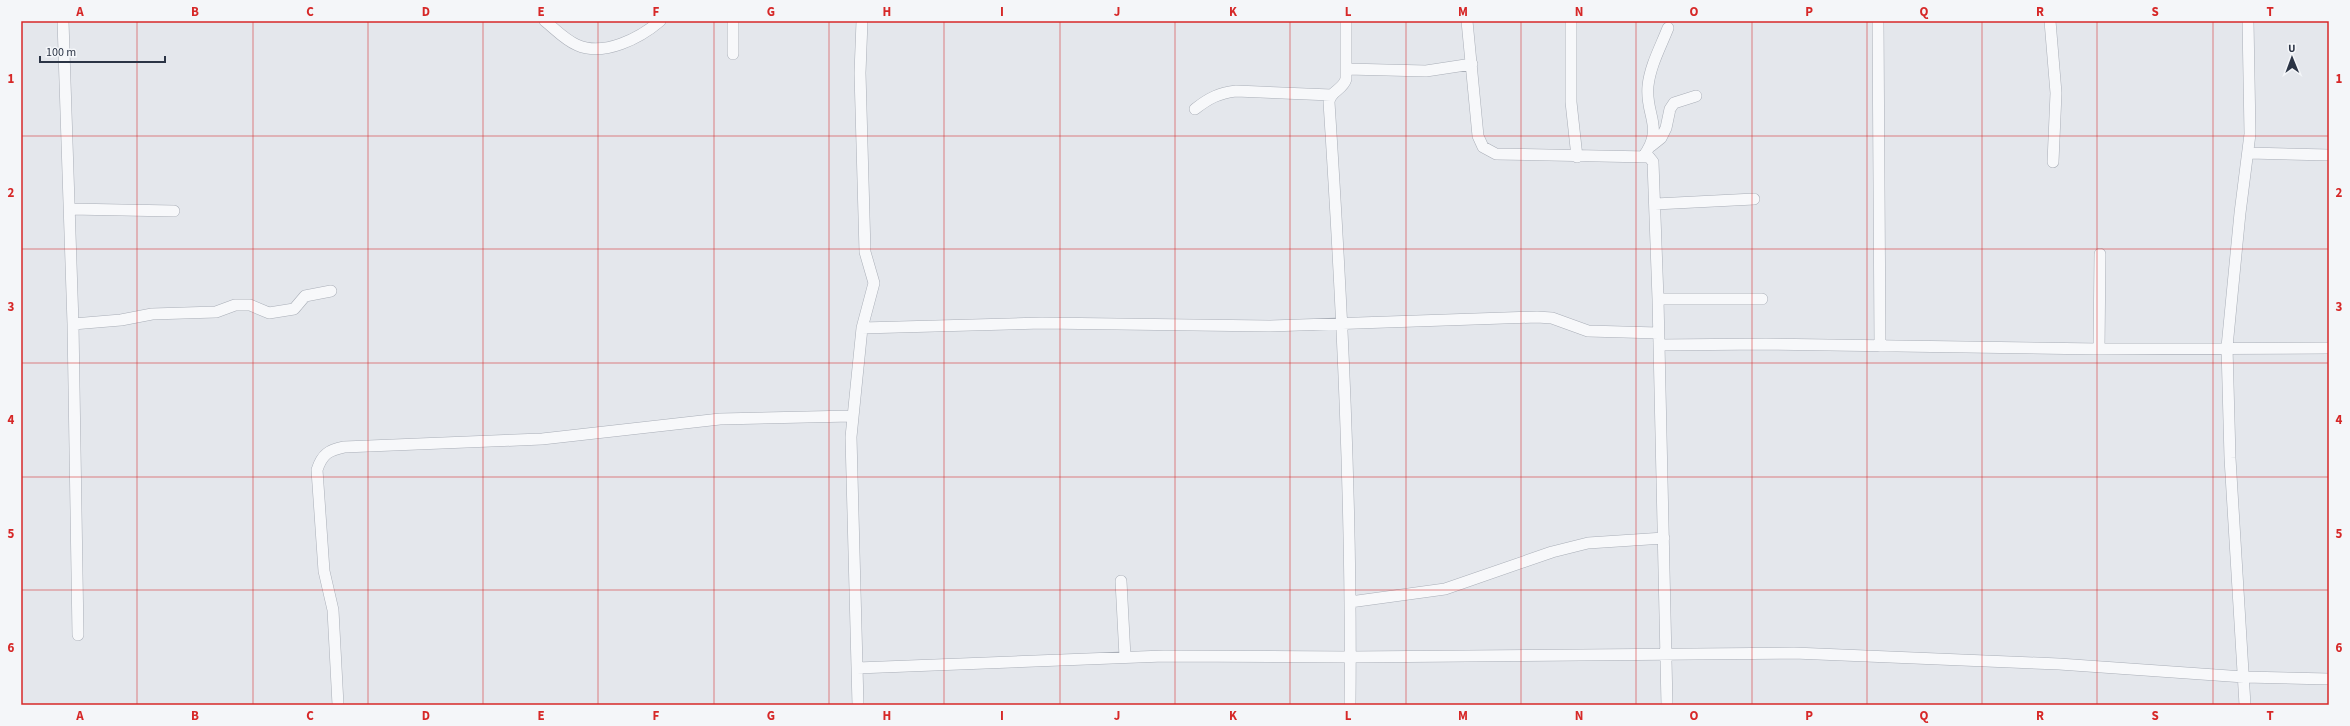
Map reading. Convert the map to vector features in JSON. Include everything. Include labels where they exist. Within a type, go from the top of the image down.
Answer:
[{"type":"street","points":[[63,21],[73,324],[78,636]]},
{"type":"street","points":[[545,21],[572,43],[587,48],[609,46],[632,40],[660,21]]},
{"type":"street","points":[[733,21],[733,54]]},
{"type":"street","points":[[858,705],[851,458],[852,416],[862,328],[874,283],[865,252],[860,73],[862,21]]},
{"type":"street","points":[[1346,21],[1347,69],[1345,83],[1331,95],[1329,102],[1343,324],[1348,482],[1350,705]]},
{"type":"street","points":[[1467,21],[1478,136],[1483,147],[1496,154],[1577,157],[1649,157],[1653,162],[1658,299],[1667,705]]},
{"type":"street","points":[[1571,21],[1572,102],[1577,157]]},
{"type":"street","points":[[1878,21],[1880,346]]},
{"type":"street","points":[[2050,21],[2056,93],[2053,162]]},
{"type":"street","points":[[2245,705],[2230,458],[2227,347],[2251,118],[2248,21]]},
{"type":"street","points":[[1644,157],[1651,146],[1655,134],[1648,100],[1648,85],[1654,61],[1668,28]]},
{"type":"street","points":[[1347,69],[1426,71],[1472,64]]},
{"type":"street","points":[[1196,109],[1210,97],[1221,92],[1236,91],[1331,95]]},
{"type":"street","points":[[1651,146],[1661,138],[1666,128],[1670,109],[1674,103],[1696,96]]},
{"type":"street","points":[[2248,153],[2329,155]]},
{"type":"street","points":[[1655,204],[1754,199]]},
{"type":"street","points":[[70,209],[174,211]]},
{"type":"street","points":[[2099,349],[2100,254]]},
{"type":"street","points":[[73,324],[121,320],[152,314],[216,312],[235,305],[250,305],[269,313],[294,309],[306,296],[331,291]]},
{"type":"street","points":[[1658,299],[1762,298]]},
{"type":"street","points":[[862,328],[1042,323],[1271,326],[1544,317],[1588,331],[1658,333]]},
{"type":"street","points":[[1659,345],[2099,349],[2227,347],[2329,348]]},
{"type":"street","points":[[338,705],[333,610],[324,571],[317,470],[320,459],[333,449],[572,437],[720,419],[852,416]]},
{"type":"street","points":[[1350,602],[1445,589],[1552,552],[1588,543],[1664,538]]},
{"type":"street","points":[[1121,581],[1125,657]]},
{"type":"street","points":[[857,668],[1167,656],[1350,657],[1838,654],[2059,664],[2244,677],[2329,679]]}]
